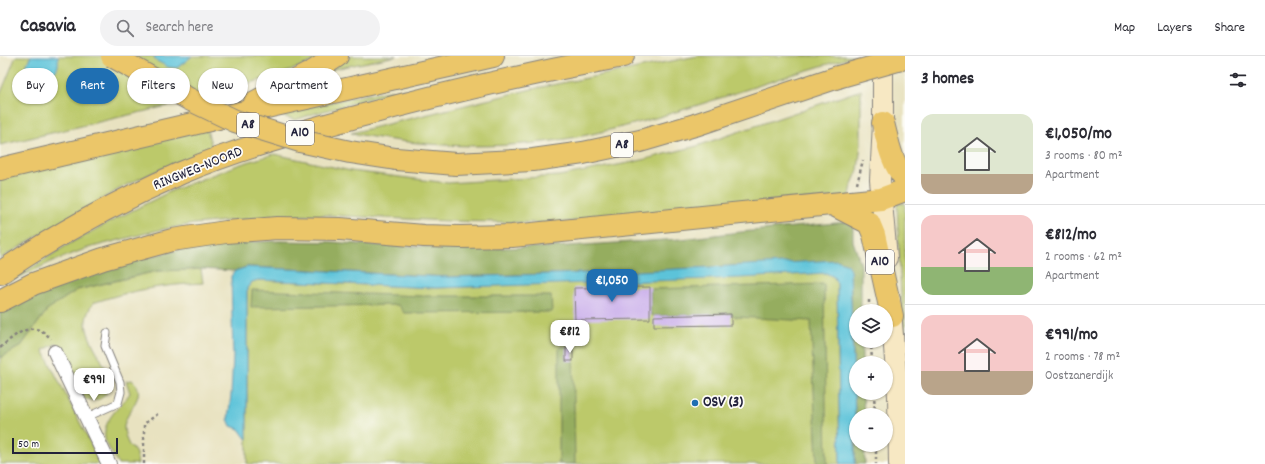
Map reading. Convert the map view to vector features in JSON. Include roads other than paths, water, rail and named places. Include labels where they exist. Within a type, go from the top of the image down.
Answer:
[{"type":"highway","name":"A8","points":[[112,56],[189,99],[235,121],[300,141],[350,152],[396,159],[456,164],[533,160],[583,153],[640,141],[696,125],[838,77],[905,58]]},
{"type":"highway","name":"A10","points":[[231,115],[314,71],[337,56]]},
{"type":"highway","name":"A10","points":[[7,167],[494,56]]},
{"type":"highway","name":"RINGWEG-NOORD","points":[[0,273],[67,231],[113,206],[182,173],[238,152],[328,124],[407,103],[514,78],[623,56]]},
{"type":"highway","points":[[883,123],[894,162],[905,178]]},
{"type":"highway","points":[[0,301],[33,284],[103,259],[172,240],[226,232],[277,228],[340,229],[424,236],[512,236],[881,199],[905,190]]},
{"type":"highway","name":"A10","points":[[832,204],[869,223],[874,236],[889,304]]},
{"type":"main road","points":[[882,56],[883,123],[880,180],[891,304]]},
{"type":"main road","points":[[893,329],[898,396],[899,464]]},
{"type":"street","points":[[55,352],[109,464]]},
{"type":"lane","points":[[87,417],[118,403],[121,392],[120,382],[105,346],[107,333]]},
{"type":"water","points":[[31,56],[58,56],[57,68],[25,68]]},
{"type":"water","points":[[154,56],[192,56],[177,68],[168,67],[155,60]]},
{"type":"water","points":[[837,260],[848,264],[850,271],[851,304],[849,304],[849,348],[853,348],[853,356],[849,356],[849,400],[854,400],[855,408],[849,408],[849,452],[855,452],[855,464],[840,464],[837,284],[834,277],[826,273],[740,278],[435,288],[258,280],[252,282],[247,288],[247,440],[239,429],[231,426],[228,419],[233,357],[231,276],[235,271],[247,267],[448,277],[620,272]]},
{"type":"place","name":"OSV (3)","points":[[695,403]]}]
